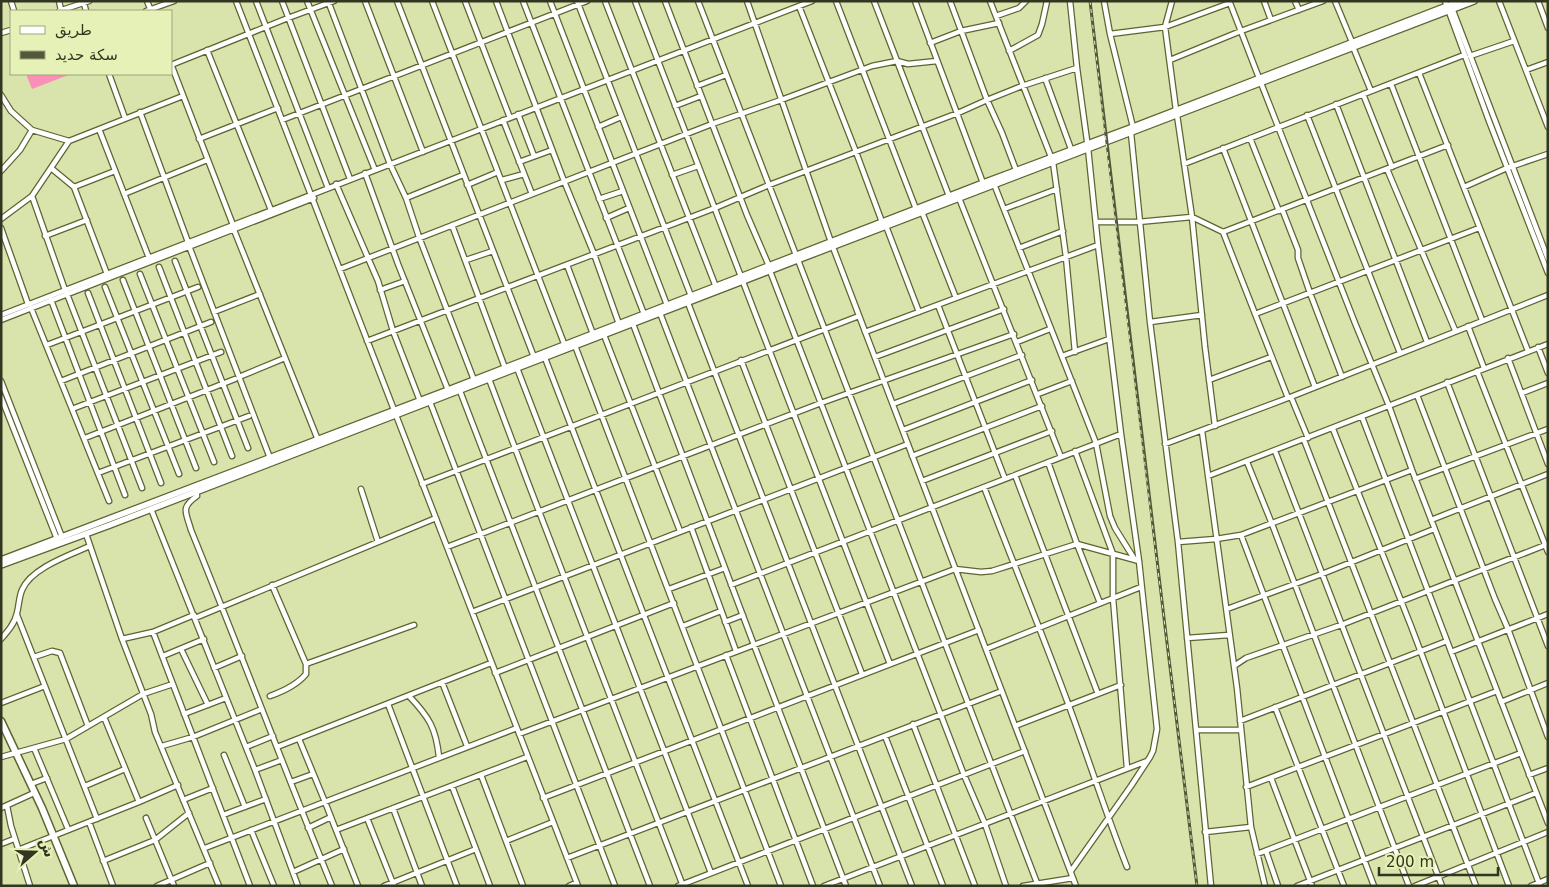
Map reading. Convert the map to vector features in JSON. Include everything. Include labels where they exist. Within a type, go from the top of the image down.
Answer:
[{"type":"highway","points":[[1,721],[74,886]]},
{"type":"main road","points":[[919,211],[949,196],[1016,170],[1132,130],[1460,1]]},
{"type":"main road","points":[[1448,6],[1474,1]]},
{"type":"main road","points":[[1,560],[395,413],[420,401],[534,357],[633,324],[797,257],[994,184],[1071,149],[1088,146]]},
{"type":"main road","points":[[575,344],[593,334],[667,305],[742,279]]},
{"type":"main road","points":[[1,565],[151,509],[270,458],[460,391],[545,358],[566,347]]},
{"type":"street","points":[[63,10],[89,1]]},
{"type":"street","points":[[152,10],[174,1]]},
{"type":"street","points":[[236,1],[577,884],[569,886]]},
{"type":"street","points":[[256,1],[328,188]]},
{"type":"street","points":[[282,1],[350,179]]},
{"type":"street","points":[[307,1],[375,170]]},
{"type":"street","points":[[172,64],[334,1]]},
{"type":"street","points":[[366,1],[423,152]]},
{"type":"street","points":[[398,1],[534,357]]},
{"type":"street","points":[[432,1],[566,347]]},
{"type":"street","points":[[465,1],[510,118]]},
{"type":"street","points":[[496,1],[564,181],[594,254],[619,324]]},
{"type":"street","points":[[523,1],[644,314]]},
{"type":"street","points":[[550,1],[667,305]]},
{"type":"street","points":[[282,120],[555,14],[577,3],[588,1]]},
{"type":"street","points":[[605,1],[716,287]]},
{"type":"street","points":[[635,1],[890,664]]},
{"type":"street","points":[[665,1],[984,824],[1006,886]]},
{"type":"street","points":[[698,1],[946,642],[1037,883]]},
{"type":"street","points":[[747,1],[832,244],[1076,886]]},
{"type":"street","points":[[1,320],[30,306],[312,197],[319,191],[336,184],[812,1]]},
{"type":"street","points":[[836,1],[889,140],[956,298]]},
{"type":"street","points":[[874,1],[949,196]]},
{"type":"street","points":[[915,1],[983,183]]},
{"type":"street","points":[[950,1],[987,100],[1016,170]]},
{"type":"street","points":[[990,1],[1052,159],[1063,231],[1075,352]]},
{"type":"street","points":[[996,16],[1019,8],[1026,1]]},
{"type":"street","points":[[1009,51],[1038,35],[1048,1]]},
{"type":"street","points":[[1070,1],[1157,729],[1153,751],[1147,761],[1071,871]]},
{"type":"street","points":[[1104,1],[1132,130],[1138,222],[1178,542],[1211,886]]},
{"type":"street","points":[[1172,1],[1165,27],[1192,217],[1209,380],[1216,426]]},
{"type":"street","points":[[1264,1],[1271,20]]},
{"type":"street","points":[[1295,1],[1299,10]]},
{"type":"street","points":[[1170,60],[1241,31],[1323,1]]},
{"type":"street","points":[[1335,1],[1371,91]]},
{"type":"street","points":[[1499,1],[1548,127]]},
{"type":"street","points":[[1538,1],[1548,28]]},
{"type":"street","points":[[328,2],[390,164],[406,198],[419,238],[474,380]]},
{"type":"street","points":[[1110,34],[1165,27],[1230,2],[1373,364],[1434,529],[1548,823]]},
{"type":"street","points":[[84,3],[86,10]]},
{"type":"street","points":[[577,3],[691,296]]},
{"type":"street","points":[[799,6],[919,312]]},
{"type":"street","points":[[1448,6],[1464,55],[1548,259]]},
{"type":"street","points":[[1448,6],[1470,56],[1548,273]]},
{"type":"street","points":[[930,43],[961,31],[998,23]]},
{"type":"street","points":[[1470,56],[1514,41]]},
{"type":"street","points":[[207,50],[271,210]]},
{"type":"street","points":[[1184,164],[1464,55]]},
{"type":"street","points":[[340,269],[635,153],[862,69],[897,61],[908,64],[937,61]]},
{"type":"street","points":[[1526,70],[1548,62]]},
{"type":"street","points":[[172,67],[233,227],[318,440]]},
{"type":"street","points":[[367,341],[421,322],[447,310],[741,198],[769,185],[958,113],[1022,86],[1077,68]]},
{"type":"street","points":[[1419,73],[1528,351]]},
{"type":"street","points":[[109,75],[125,118]]},
{"type":"street","points":[[697,86],[726,75]]},
{"type":"street","points":[[1045,78],[1071,149]]},
{"type":"street","points":[[1391,84],[1482,320]]},
{"type":"street","points":[[1364,94],[1421,251],[1455,330]]},
{"type":"street","points":[[1,95],[14,115],[32,130],[69,141]]},
{"type":"street","points":[[1,219],[32,196],[69,141],[183,96]]},
{"type":"street","points":[[675,106],[701,96]]},
{"type":"street","points":[[1336,104],[1427,342]]},
{"type":"street","points":[[200,139],[278,108]]},
{"type":"street","points":[[140,112],[237,378],[270,458]]},
{"type":"street","points":[[518,114],[534,156]]},
{"type":"street","points":[[1307,115],[1400,354]]},
{"type":"street","points":[[598,127],[621,117]]},
{"type":"street","points":[[503,120],[532,194]]},
{"type":"street","points":[[98,129],[149,258]]},
{"type":"street","points":[[1,171],[20,150],[32,130]]},
{"type":"street","points":[[1250,138],[1298,250],[1298,258],[1310,293],[1342,377]]},
{"type":"street","points":[[1223,232],[1448,145]]},
{"type":"street","points":[[1223,148],[1315,387]]},
{"type":"street","points":[[519,162],[552,150]]},
{"type":"street","points":[[1464,187],[1548,154]]},
{"type":"street","points":[[124,194],[207,160]]},
{"type":"street","points":[[672,175],[698,166]]},
{"type":"street","points":[[51,168],[74,187],[107,274]]},
{"type":"street","points":[[74,187],[115,171]]},
{"type":"street","points":[[467,185],[498,172]]},
{"type":"street","points":[[365,174],[448,390]]},
{"type":"street","points":[[502,180],[524,174]]},
{"type":"street","points":[[406,198],[464,175]]},
{"type":"street","points":[[336,184],[366,258],[378,281],[393,332],[420,401]]},
{"type":"street","points":[[994,184],[1096,443],[1110,516],[1115,528],[1137,560]]},
{"type":"street","points":[[1004,209],[1057,189]]},
{"type":"street","points":[[599,199],[623,191]]},
{"type":"street","points":[[32,196],[66,292],[142,488]]},
{"type":"street","points":[[233,227],[271,210],[312,197]]},
{"type":"street","points":[[958,198],[1062,456]]},
{"type":"street","points":[[606,218],[629,208]]},
{"type":"street","points":[[1096,222],[1138,222],[1192,217],[1223,232],[1271,357],[1290,397],[1389,662],[1414,722],[1476,886]]},
{"type":"street","points":[[45,236],[87,220]]},
{"type":"street","points":[[452,225],[505,368]]},
{"type":"street","points":[[1,228],[30,306],[109,501]]},
{"type":"street","points":[[1255,314],[1479,228]]},
{"type":"street","points":[[1019,248],[1063,231]]},
{"type":"street","points":[[1,314],[51,300],[107,274],[128,268],[149,258],[189,244]]},
{"type":"street","points":[[865,332],[1098,245]]},
{"type":"street","points":[[466,260],[493,250]]},
{"type":"street","points":[[175,260],[248,448]]},
{"type":"street","points":[[567,265],[593,334]]},
{"type":"street","points":[[159,267],[232,456]]},
{"type":"street","points":[[140,274],[214,462]]},
{"type":"street","points":[[123,280],[196,468]]},
{"type":"street","points":[[380,290],[405,281]]},
{"type":"street","points":[[105,287],[179,474]]},
{"type":"street","points":[[47,345],[198,287]]},
{"type":"street","points":[[88,293],[161,483]]},
{"type":"street","points":[[214,312],[260,294]]},
{"type":"street","points":[[1165,444],[1342,377],[1455,330],[1548,295]]},
{"type":"street","points":[[51,300],[125,495]]},
{"type":"street","points":[[688,303],[912,886]]},
{"type":"street","points":[[938,305],[1005,479]]},
{"type":"street","points":[[875,358],[1004,309]]},
{"type":"street","points":[[660,313],[880,886]]},
{"type":"street","points":[[1150,322],[1202,315]]},
{"type":"street","points":[[422,484],[859,316]]},
{"type":"street","points":[[60,381],[210,322]]},
{"type":"street","points":[[633,324],[846,886]]},
{"type":"street","points":[[1468,326],[1484,368]]},
{"type":"street","points":[[1017,342],[1050,329]]},
{"type":"street","points":[[446,547],[821,403],[1014,334]]},
{"type":"street","points":[[604,335],[680,531]]},
{"type":"street","points":[[1062,356],[1109,339]]},
{"type":"street","points":[[575,344],[781,886]]},
{"type":"street","points":[[1208,476],[1548,344]]},
{"type":"street","points":[[1538,347],[1548,373]]},
{"type":"street","points":[[72,409],[221,352]]},
{"type":"street","points":[[892,404],[1022,355]]},
{"type":"street","points":[[1209,380],[1271,357]]},
{"type":"street","points":[[85,438],[285,358]]},
{"type":"street","points":[[545,358],[622,553],[748,886]]},
{"type":"street","points":[[1508,358],[1548,464]]},
{"type":"street","points":[[741,360],[862,674]]},
{"type":"street","points":[[517,368],[711,873]]},
{"type":"street","points":[[1477,371],[1548,552]]},
{"type":"street","points":[[489,379],[636,762],[681,885],[1025,751]]},
{"type":"street","points":[[903,430],[1032,380]]},
{"type":"street","points":[[1,381],[3,395],[60,538]]},
{"type":"street","points":[[1038,394],[1072,381]]},
{"type":"street","points":[[1447,382],[1474,457],[1548,646]]},
{"type":"street","points":[[1522,393],[1548,383]]},
{"type":"street","points":[[460,391],[650,886]]},
{"type":"street","points":[[1417,395],[1548,737]]},
{"type":"street","points":[[430,402],[616,886]]},
{"type":"street","points":[[912,456],[1042,406]]},
{"type":"street","points":[[98,473],[249,416]]},
{"type":"street","points":[[1362,417],[1540,884]]},
{"type":"street","points":[[1333,429],[1401,601],[1508,886]]},
{"type":"street","points":[[1415,479],[1548,430]]},
{"type":"street","points":[[922,481],[1052,431]]},
{"type":"street","points":[[1202,431],[1227,609],[1251,827],[1265,886]]},
{"type":"street","points":[[731,585],[1121,434]]},
{"type":"street","points":[[472,612],[592,564],[908,444]]},
{"type":"street","points":[[1075,451],[1113,554],[1112,598],[1127,768]]},
{"type":"street","points":[[1275,451],[1442,886]]},
{"type":"street","points":[[1048,462],[1100,603]]},
{"type":"street","points":[[1247,462],[1409,886]]},
{"type":"street","points":[[1178,542],[1240,535],[1412,470]]},
{"type":"street","points":[[1431,520],[1548,474]]},
{"type":"street","points":[[1015,475],[1098,694]]},
{"type":"street","points":[[984,487],[1040,628],[1127,867]]},
{"type":"street","points":[[195,489],[197,496],[188,502],[186,509],[191,530],[278,747],[300,810],[332,886]]},
{"type":"street","points":[[361,489],[378,542]]},
{"type":"street","points":[[151,509],[275,821],[298,886]]},
{"type":"street","points":[[122,639],[153,632],[194,617],[436,518]]},
{"type":"street","points":[[691,527],[736,651]]},
{"type":"street","points":[[1227,609],[1352,563],[1434,529]]},
{"type":"street","points":[[86,534],[122,639],[144,694],[155,732],[205,848],[219,886]]},
{"type":"street","points":[[1240,535],[1374,886]]},
{"type":"street","points":[[519,734],[955,569],[981,572],[992,571],[1077,544],[1137,560]]},
{"type":"street","points":[[1234,666],[1246,658],[1341,625],[1546,545]]},
{"type":"street","points":[[1,639],[10,630],[17,615],[22,589],[31,577],[61,559],[90,546]]},
{"type":"street","points":[[669,589],[725,568]]},
{"type":"street","points":[[270,696],[301,681],[306,674],[306,664],[272,585]]},
{"type":"street","points":[[986,648],[1069,617],[1141,587]]},
{"type":"street","points":[[495,673],[674,603]]},
{"type":"street","points":[[683,626],[721,611]]},
{"type":"street","points":[[1451,652],[1548,614]]},
{"type":"street","points":[[17,615],[98,819]]},
{"type":"street","points":[[725,622],[743,615]]},
{"type":"street","points":[[306,664],[414,625]]},
{"type":"street","points":[[543,798],[978,630]]},
{"type":"street","points":[[153,632],[250,886]]},
{"type":"street","points":[[1187,638],[1229,635]]},
{"type":"street","points":[[162,656],[204,640]]},
{"type":"street","points":[[1240,721],[1447,641]]},
{"type":"street","points":[[181,649],[208,705]]},
{"type":"street","points":[[34,658],[52,651],[60,653],[88,726]]},
{"type":"street","points":[[726,655],[813,886]]},
{"type":"street","points":[[214,668],[242,656]]},
{"type":"street","points":[[278,747],[491,663]]},
{"type":"street","points":[[442,682],[467,746]]},
{"type":"street","points":[[1501,702],[1548,683]]},
{"type":"street","points":[[1,758],[66,740],[144,694],[173,684]]},
{"type":"street","points":[[1015,726],[1121,685]]},
{"type":"street","points":[[1,704],[45,686]]},
{"type":"street","points":[[567,858],[1002,691]]},
{"type":"street","points":[[1246,787],[1497,691]]},
{"type":"street","points":[[409,696],[430,722],[438,746],[439,757]]},
{"type":"street","points":[[184,714],[226,698]]},
{"type":"street","points":[[388,704],[457,886]]},
{"type":"street","points":[[1275,707],[1344,886]]},
{"type":"street","points":[[162,746],[193,737],[262,709]]},
{"type":"street","points":[[104,717],[139,802]]},
{"type":"street","points":[[913,724],[975,886]]},
{"type":"street","points":[[205,848],[517,728]]},
{"type":"street","points":[[1196,730],[1240,730]]},
{"type":"street","points":[[246,747],[273,736]]},
{"type":"street","points":[[885,736],[943,886]]},
{"type":"street","points":[[299,739],[358,886]]},
{"type":"street","points":[[34,748],[68,829]]},
{"type":"street","points":[[1257,854],[1521,753]]},
{"type":"street","points":[[224,756],[245,807]]},
{"type":"street","points":[[336,830],[527,757]]},
{"type":"street","points":[[255,770],[282,760]]},
{"type":"street","points":[[824,886],[1147,761]]},
{"type":"street","points":[[1529,775],[1548,768]]},
{"type":"street","points":[[85,786],[125,769]]},
{"type":"street","points":[[291,782],[313,774]]},
{"type":"street","points":[[480,775],[523,886]]},
{"type":"street","points":[[30,784],[47,778]]},
{"type":"street","points":[[1271,778],[1311,883]]},
{"type":"street","points":[[18,850],[178,785]]},
{"type":"street","points":[[452,786],[490,886]]},
{"type":"street","points":[[183,800],[213,788]]},
{"type":"street","points":[[1,808],[34,793]]},
{"type":"street","points":[[1297,886],[1311,883],[1338,870],[1536,793]]},
{"type":"street","points":[[223,815],[266,798]]},
{"type":"street","points":[[7,806],[14,839],[30,886]]},
{"type":"street","points":[[393,808],[422,886]]},
{"type":"street","points":[[103,861],[155,840],[189,813]]},
{"type":"street","points":[[308,828],[331,817]]},
{"type":"street","points":[[146,818],[174,886]]},
{"type":"street","points":[[367,818],[393,884]]},
{"type":"street","points":[[89,822],[113,886]]},
{"type":"street","points":[[506,841],[553,822]]},
{"type":"street","points":[[1205,832],[1251,827]]},
{"type":"street","points":[[251,830],[274,886]]},
{"type":"street","points":[[1415,886],[1548,832]]},
{"type":"street","points":[[1,844],[14,839]]},
{"type":"street","points":[[293,872],[344,848]]},
{"type":"street","points":[[384,886],[393,884],[417,872],[476,849]]},
{"type":"street","points":[[1266,850],[1278,886]]},
{"type":"street","points":[[157,886],[210,863]]},
{"type":"street","points":[[1023,886],[1073,878]]},
{"type":"street","points":[[1531,886],[1540,884],[1548,879]]},
{"type":"shaded area","points":[[26,75],[68,75],[32,89]]},
{"type":"railway","points":[[1090,1],[1197,886]]}]
